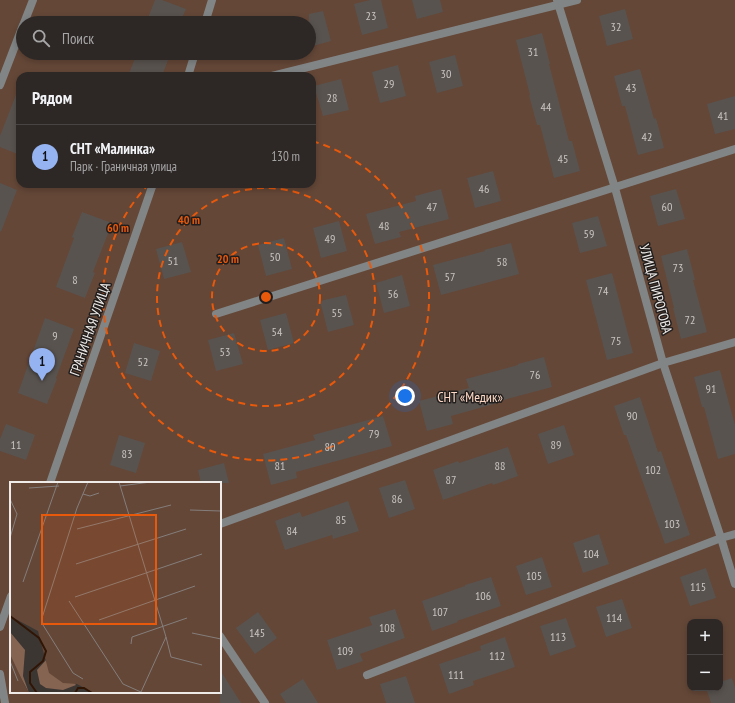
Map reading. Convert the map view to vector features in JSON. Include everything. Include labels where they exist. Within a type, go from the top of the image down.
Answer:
[{"type":"street","points":[[26,16],[33,0]]},
{"type":"street","points":[[207,16],[212,0]]},
{"type":"street","points":[[287,72],[557,2],[577,0]]},
{"type":"street","name":"УЛИЦА ПИРОГОВА","points":[[557,2],[615,188],[663,363],[735,584]]},
{"type":"street","points":[[0,85],[16,43]]},
{"type":"street","points":[[189,72],[193,60]]},
{"type":"street","points":[[216,314],[735,149]]},
{"type":"street","name":"ГРАНИЧНАЯ УЛИЦА","points":[[50,482],[152,188]]},
{"type":"street","points":[[221,524],[663,363],[735,342]]},
{"type":"street","points":[[367,675],[721,538],[735,534]]},
{"type":"street","points":[[0,627],[10,599]]},
{"type":"street","points":[[221,637],[265,703]]},
{"type":"street","points":[[0,674],[5,703]]},
{"type":"green space","name":"СНТ «Медик»","points":[[0,0],[735,0],[735,703],[0,703]]},
{"type":"building","points":[[155,0],[162,0],[186,9],[183,16],[149,16]]},
{"type":"building","points":[[370,0],[381,0],[388,28],[362,35],[354,4]]},
{"type":"building","points":[[412,0],[440,0],[443,12],[417,19]]},
{"type":"building","points":[[625,9],[633,39],[607,46],[599,16]]},
{"type":"building","points":[[323,11],[331,41],[316,45],[316,16],[309,16],[309,14]]},
{"type":"building","points":[[542,33],[569,141],[572,141],[580,171],[554,178],[540,125],[537,125],[516,40]]},
{"type":"building","points":[[455,55],[463,86],[437,93],[429,62]]},
{"type":"building","points":[[134,60],[168,60],[164,72],[130,72]]},
{"type":"building","points":[[398,65],[406,96],[380,103],[372,72]]},
{"type":"building","points":[[640,69],[664,148],[638,155],[625,106],[622,106],[614,76]]},
{"type":"building","points":[[341,79],[349,110],[323,116],[316,93],[316,85]]},
{"type":"building","points":[[16,95],[16,153],[0,147],[0,136]]},
{"type":"building","points":[[735,96],[735,129],[715,134],[707,104]]},
{"type":"building","points":[[493,171],[501,201],[475,208],[467,178]]},
{"type":"building","points":[[0,183],[17,190],[1,232],[0,231]]},
{"type":"building","points":[[441,189],[449,219],[399,232],[401,237],[375,244],[366,214],[416,201],[415,196]]},
{"type":"building","points":[[676,189],[685,219],[658,226],[650,196]]},
{"type":"building","points":[[82,212],[112,223],[93,272],[95,273],[85,298],[56,287],[74,238],[72,237]]},
{"type":"building","points":[[598,216],[607,246],[580,253],[572,223]]},
{"type":"building","points":[[339,221],[347,251],[321,258],[313,228]]},
{"type":"building","points":[[284,238],[292,269],[266,276],[258,245]]},
{"type":"building","points":[[182,242],[191,272],[164,279],[156,249]]},
{"type":"building","points":[[511,243],[519,274],[441,295],[433,265]]},
{"type":"building","points":[[687,249],[695,280],[693,280],[707,332],[681,339],[661,256]]},
{"type":"building","points":[[612,273],[633,353],[607,360],[586,280]]},
{"type":"building","points":[[402,275],[410,306],[384,313],[376,283]]},
{"type":"building","points":[[346,295],[354,325],[328,332],[320,301]]},
{"type":"building","points":[[286,313],[294,343],[268,350],[260,320]]},
{"type":"building","points":[[45,318],[74,329],[47,404],[18,393]]},
{"type":"building","points":[[234,333],[243,364],[216,371],[208,340]]},
{"type":"building","points":[[134,343],[160,351],[151,381],[125,373]]},
{"type":"building","points":[[544,357],[552,387],[451,416],[453,424],[427,431],[419,401],[469,388],[466,379]]},
{"type":"building","points":[[720,370],[735,425],[735,454],[718,459],[694,377]]},
{"type":"building","points":[[640,397],[658,452],[661,451],[690,535],[665,544],[626,435],[624,435],[614,406]]},
{"type":"building","points":[[383,416],[392,446],[296,472],[297,478],[271,485],[263,454],[315,440],[313,435]]},
{"type":"building","points":[[6,424],[35,435],[26,460],[0,451],[0,439]]},
{"type":"building","points":[[564,425],[574,455],[548,464],[538,434]]},
{"type":"building","points":[[119,435],[145,443],[136,473],[110,465]]},
{"type":"building","points":[[508,447],[518,476],[493,485],[492,483],[443,500],[433,470],[458,461],[459,463]]},
{"type":"building","points":[[224,463],[229,483],[201,482],[198,470]]},
{"type":"building","points":[[405,480],[415,509],[389,518],[379,488]]},
{"type":"building","points":[[348,501],[359,531],[333,539],[332,535],[285,550],[275,521],[300,512],[302,517]]},
{"type":"building","points":[[599,534],[609,564],[583,573],[573,543]]},
{"type":"building","points":[[542,557],[552,587],[526,595],[516,566]]},
{"type":"building","points":[[706,568],[716,598],[690,606],[680,577]]},
{"type":"building","points":[[491,577],[501,606],[432,631],[422,601]]},
{"type":"building","points":[[622,599],[632,628],[606,637],[596,607]]},
{"type":"building","points":[[395,609],[405,638],[360,654],[363,661],[337,670],[327,640],[372,625],[369,617]]},
{"type":"building","points":[[258,612],[277,638],[255,654],[236,628]]},
{"type":"building","points":[[566,618],[576,647],[550,656],[540,626]]},
{"type":"building","points":[[505,637],[515,667],[473,681],[474,685],[449,694],[439,664],[481,650],[480,646]]},
{"type":"building","points":[[221,672],[241,703],[220,703],[221,693]]},
{"type":"building","points":[[406,676],[415,703],[386,703],[380,684]]},
{"type":"building","points":[[732,678],[735,688],[735,703],[711,703],[707,691],[723,691],[723,681]]},
{"type":"building","points":[[303,679],[318,703],[286,703],[280,694]]},
{"type":"place","name":"СНТ «Малинка»","points":[[42,381]]}]
